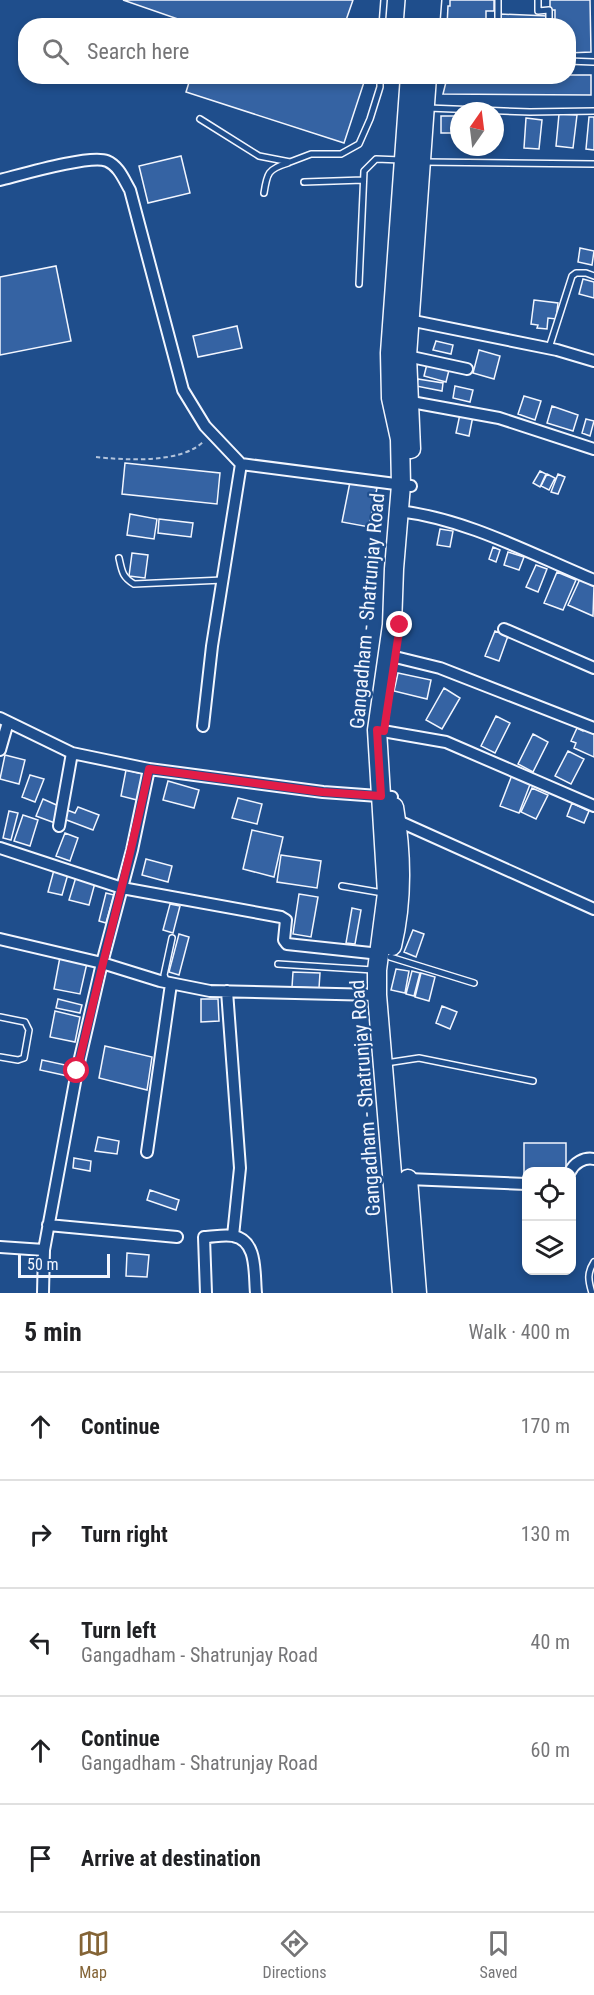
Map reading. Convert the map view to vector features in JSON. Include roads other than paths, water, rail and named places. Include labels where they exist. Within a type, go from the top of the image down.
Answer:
[{"type":"main road","points":[[414,18],[415,0]]},
{"type":"main road","points":[[431,18],[432,0]]},
{"type":"main road","name":"Gangadham - Shatrunjay Road","points":[[409,84],[402,160],[401,318],[407,356],[400,400],[400,439],[406,485],[391,656],[381,730],[386,797],[387,893],[382,960],[382,1002],[384,1063],[402,1172],[417,1293]]},
{"type":"main road","name":"Gangadham - Shatrunjay Road","points":[[400,400],[390,353],[401,318],[422,162],[426,84]]},
{"type":"main road","name":"Gangadham - Shatrunjay Road","points":[[382,960],[399,918],[400,878],[396,820],[386,797]]},
{"type":"main road","name":"Gangadham - Shatrunjay Road","points":[[402,1172],[402,1293]]},
{"type":"street","points":[[0,180],[81,161],[106,160],[120,171],[130,190],[183,390],[205,426],[241,464],[406,485]]},
{"type":"street","points":[[402,160],[422,162]]},
{"type":"street","points":[[401,318],[549,348],[594,361]]},
{"type":"street","points":[[407,356],[467,369]]},
{"type":"street","points":[[400,400],[499,418],[594,449]]},
{"type":"street","points":[[203,726],[241,464]]},
{"type":"street","points":[[404,512],[434,517],[471,529],[594,580]]},
{"type":"street","points":[[504,629],[594,668]]},
{"type":"street","points":[[391,656],[440,668],[594,728]]},
{"type":"street","points":[[0,750],[4,720],[72,753],[149,769],[322,792],[386,797]]},
{"type":"street","points":[[381,730],[446,742],[594,806]]},
{"type":"street","points":[[59,826],[72,753]]},
{"type":"street","points":[[43,1293],[44,1250],[77,1071],[102,963],[132,850],[149,769]]},
{"type":"street","points":[[396,820],[594,909]]},
{"type":"street","points":[[0,848],[122,888],[281,917],[286,920],[284,940],[287,944],[382,960]]},
{"type":"street","points":[[0,939],[102,963],[169,983],[210,991],[382,1002]]},
{"type":"street","points":[[147,1152],[169,983]]},
{"type":"street","points":[[227,991],[240,1168],[233,1236]]},
{"type":"street","points":[[572,1167],[581,1160],[594,1159]]},
{"type":"street","points":[[402,1172],[522,1184]]},
{"type":"street","points":[[48,1225],[177,1237]]},
{"type":"street","points":[[206,1293],[204,1237],[233,1236],[244,1240],[251,1249],[256,1293]]},
{"type":"street","points":[[0,1247],[44,1250]]},
{"type":"lane","points":[[383,18],[384,0]]},
{"type":"lane","points":[[498,0],[498,18]]},
{"type":"lane","points":[[538,0],[538,11],[549,10],[549,18]]},
{"type":"lane","points":[[576,62],[594,62]]},
{"type":"lane","points":[[264,193],[266,176],[275,167],[311,154],[341,154],[359,144],[370,119],[380,84]]},
{"type":"lane","points":[[425,108],[530,112],[594,111]]},
{"type":"lane","points":[[200,119],[259,156],[290,162]]},
{"type":"lane","points":[[359,284],[364,171],[376,159],[402,160]]},
{"type":"lane","points":[[422,162],[594,164]]},
{"type":"lane","points":[[304,182],[363,180]]},
{"type":"lane","points":[[549,348],[572,276],[576,273],[594,276]]},
{"type":"lane","points":[[119,558],[122,574],[134,584],[223,580]]},
{"type":"lane","points":[[342,886],[387,893]]},
{"type":"lane","points":[[169,983],[164,975],[172,938]]},
{"type":"lane","points":[[278,964],[356,971],[382,960],[474,983]]},
{"type":"lane","points":[[0,1017],[26,1022],[29,1030],[24,1058],[18,1060],[0,1057]]},
{"type":"lane","points":[[384,1063],[419,1058],[533,1081]]},
{"type":"lane","points":[[592,1293],[588,1279],[589,1270],[594,1262]]}]
